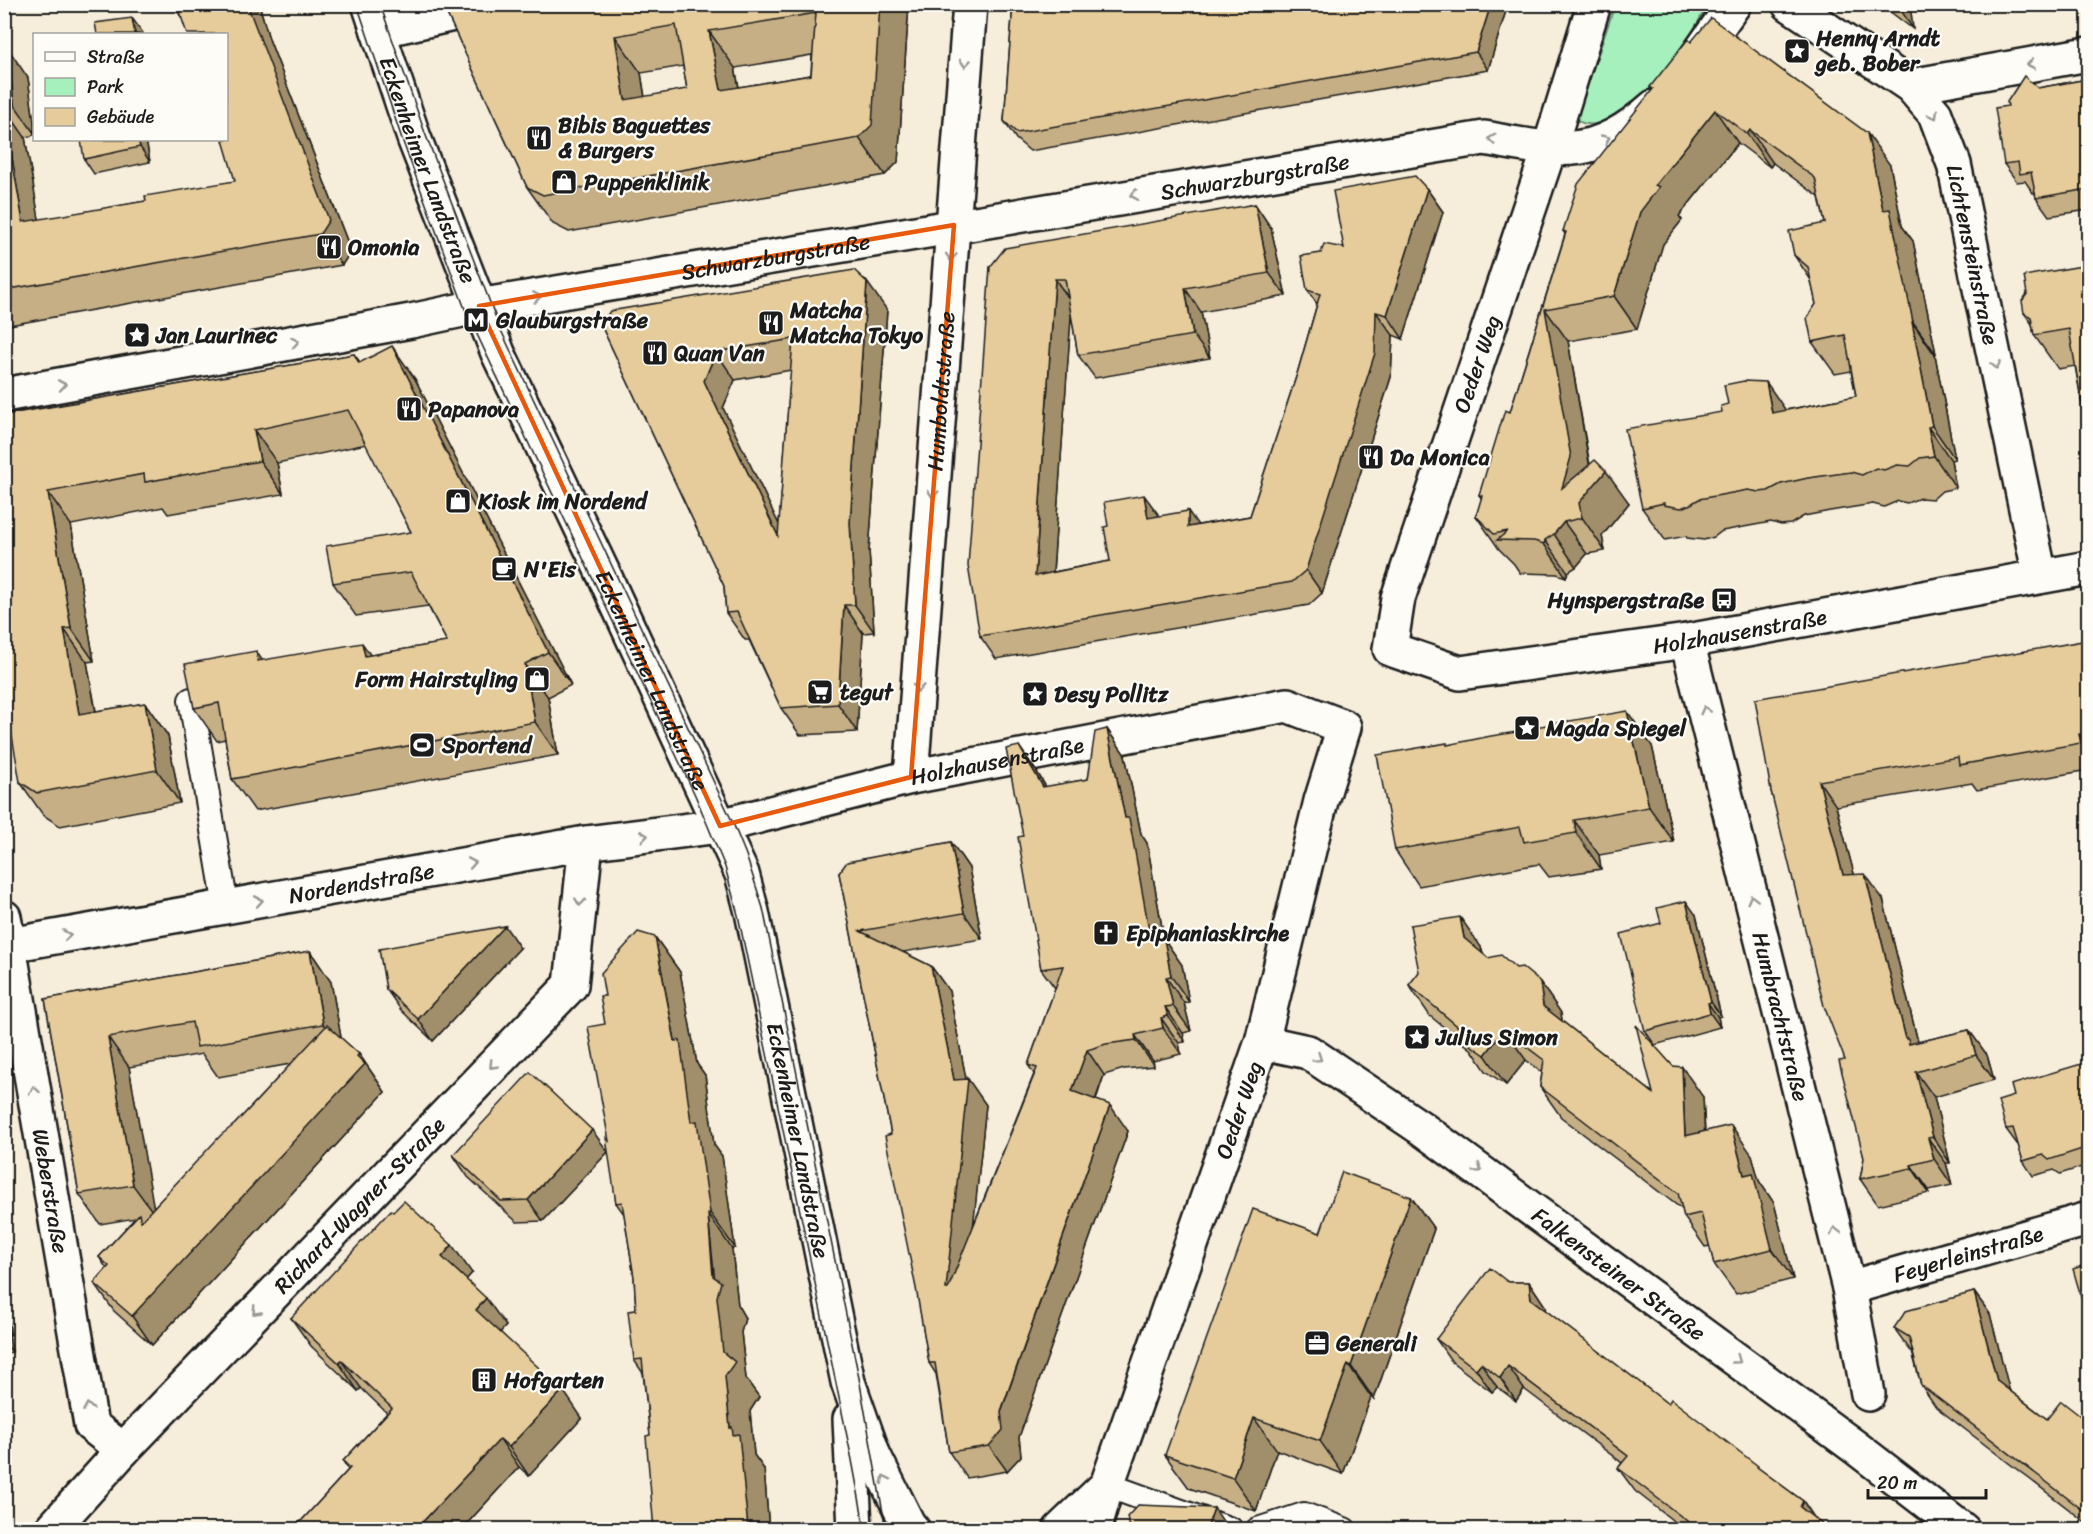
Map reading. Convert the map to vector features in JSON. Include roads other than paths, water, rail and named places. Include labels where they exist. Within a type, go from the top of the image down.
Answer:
[{"type":"street","points":[[374,18],[456,12],[499,4]]},
{"type":"street","name":"Humboldtstraße","points":[[911,777],[969,4]]},
{"type":"street","name":"Oeder Weg","points":[[1390,649],[1398,598],[1549,150],[1594,4]]},
{"type":"street","points":[[1549,150],[1574,149],[1603,142],[1637,123],[1675,88],[1734,4]]},
{"type":"street","name":"Lichtensteinstraße","points":[[1789,4],[1911,86],[1935,114],[1954,164],[2040,576]]},
{"type":"street","name":"Eckenheimer Landstraße","points":[[374,18],[414,138],[498,352],[742,874],[752,912],[848,1382],[874,1456],[913,1530]]},
{"type":"street","points":[[1911,86],[2088,54]]},
{"type":"street","name":"Schwarzburgstraße","points":[[4,395],[411,321],[479,306],[1484,138],[1549,150]]},
{"type":"street","name":"Holzhausenstraße","points":[[1390,649],[1460,673],[1687,641],[2088,568]]},
{"type":"street","name":"Humbrachtstraße","points":[[1687,641],[1849,1288],[1868,1394]]},
{"type":"street","name":"Holzhausenstraße","points":[[720,826],[911,777],[1287,705],[1344,727]]},
{"type":"street","name":"Oeder Weg","points":[[1094,1530],[1107,1485],[1262,1042],[1321,801],[1344,727]]},
{"type":"street","name":"Nordendstraße","points":[[6,936],[226,907],[586,843],[720,826]]},
{"type":"street","name":"Richard-Wagner-Straße","points":[[51,1530],[123,1449],[571,985],[586,843]]},
{"type":"street","name":"Weberstraße","points":[[6,936],[91,1425],[123,1449]]},
{"type":"street","name":"Falkensteiner Straße","points":[[1262,1042],[1308,1052],[1421,1128],[1819,1420],[1963,1530]]},
{"type":"street","name":"Feyerleinstraße","points":[[1849,1288],[2088,1220]]},
{"type":"street","name":"Eckenheimer Landstraße","points":[[848,1382],[855,1530]]},
{"type":"street","name":"Oeder Weg","points":[[1060,1530],[1107,1485]]},
{"type":"lane","points":[[191,700],[226,907]]},
{"type":"lane","points":[[1107,1485],[1231,1530]]},
{"type":"lane","points":[[1258,1530],[1305,1515],[1344,1530]]},
{"type":"tram line","points":[[357,4],[403,142],[465,309],[695,795],[725,867],[738,915],[865,1530]]},
{"type":"tram line","points":[[380,4],[425,133],[499,326],[746,855],[763,908],[859,1378],[886,1530]]},
{"type":"place","name":"Henny Arndt geb. Bober","points":[[1797,51]]},
{"type":"place","name":"Bibis Baguettes & Burgers","points":[[539,138]]},
{"type":"place","name":"Puppenklinik","points":[[564,182]]},
{"type":"place","name":"Omonia","points":[[329,247]]},
{"type":"place","name":"Glauburgstraße","points":[[476,320]]},
{"type":"place","name":"Matcha Matcha Tokyo","points":[[771,323]]},
{"type":"place","name":"Jan Laurinec","points":[[137,335]]},
{"type":"place","name":"Quan Van","points":[[655,353]]},
{"type":"place","name":"Papanova","points":[[409,409]]},
{"type":"place","name":"Da Monica","points":[[1371,457]]},
{"type":"place","name":"Kiosk im Nordend","points":[[458,501]]},
{"type":"place","name":"N'Eis","points":[[504,569]]},
{"type":"place","name":"Hynspergstraße","points":[[1724,600]]},
{"type":"place","name":"Form Hairstyling","points":[[537,679]]},
{"type":"place","name":"tegut","points":[[820,692]]},
{"type":"place","name":"Desy Pollitz","points":[[1035,694]]},
{"type":"place","name":"Magda Spiegel","points":[[1527,728]]},
{"type":"place","name":"Sportend","points":[[422,745]]},
{"type":"place","name":"Epiphaniaskirche","points":[[1106,933]]},
{"type":"place","name":"Julius Simon","points":[[1417,1037]]},
{"type":"place","name":"Generali","points":[[1317,1343]]},
{"type":"place","name":"Hofgarten","points":[[484,1380]]}]
